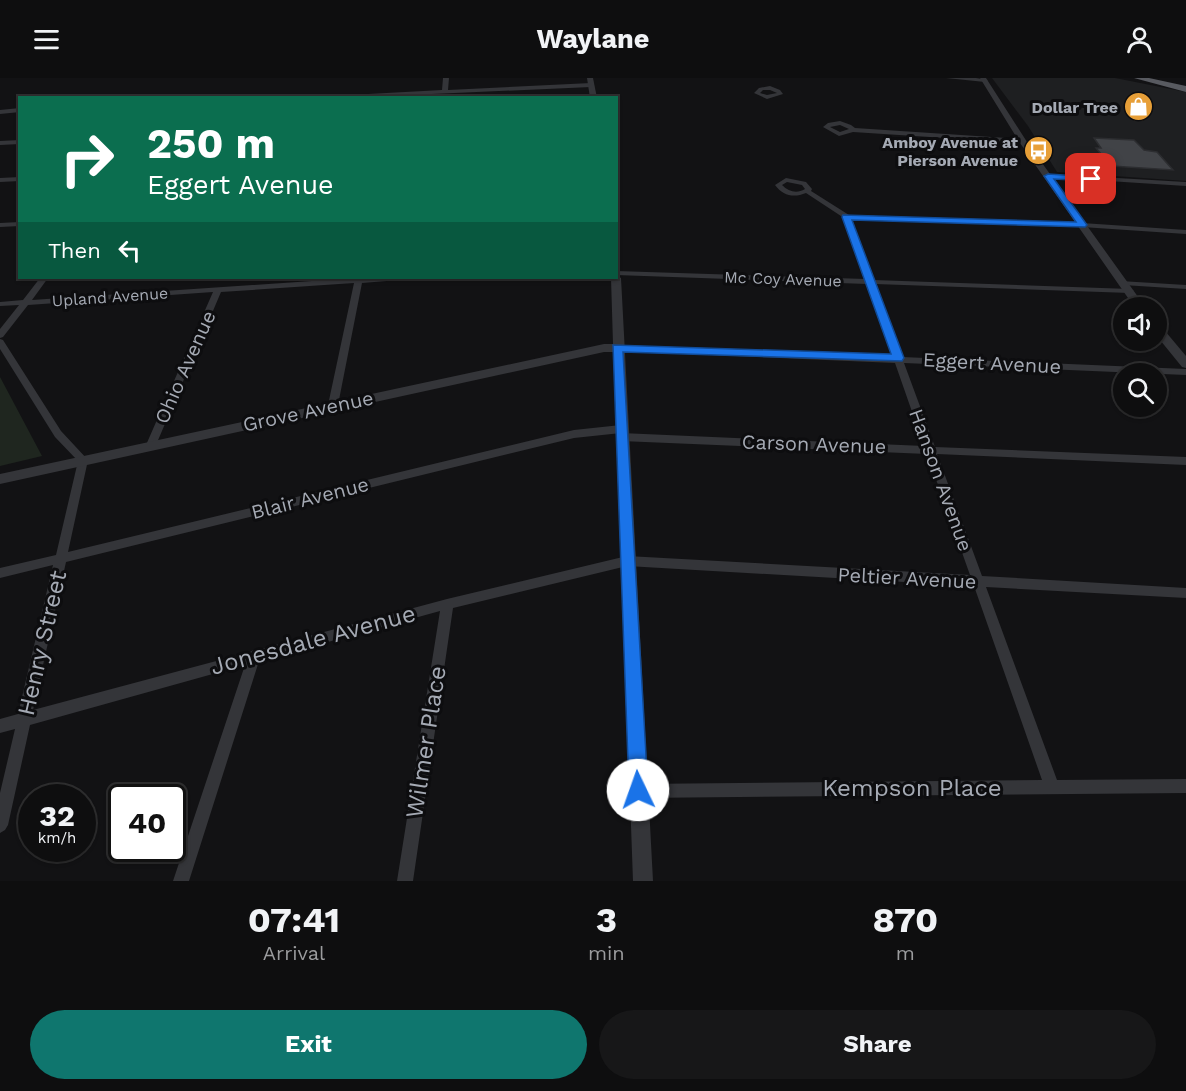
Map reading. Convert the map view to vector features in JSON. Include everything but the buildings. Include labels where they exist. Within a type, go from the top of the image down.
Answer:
[{"type":"highway","points":[[1138,78],[1186,89]]},
{"type":"highway","points":[[1160,78],[1186,82]]},
{"type":"highway","points":[[1178,78],[1186,82]]},
{"type":"street","points":[[445,90],[446,78]]},
{"type":"street","points":[[949,78],[984,79],[1023,141],[1134,297]]},
{"type":"street","points":[[363,96],[590,80],[594,96]]},
{"type":"street","points":[[0,112],[18,110]]},
{"type":"street","points":[[853,130],[1023,141]]},
{"type":"street","points":[[0,143],[18,142]]},
{"type":"street","points":[[1048,176],[1186,184]]},
{"type":"street","points":[[0,180],[18,179]]},
{"type":"street","points":[[807,191],[847,217],[1082,225],[1186,232]]},
{"type":"street","name":"Hanson Avenue","points":[[847,217],[1052,787]]},
{"type":"street","points":[[0,225],[18,224]]},
{"type":"street","name":"Mc Coy Avenue","points":[[618,273],[1130,291]]},
{"type":"street","points":[[0,335],[43,279]]},
{"type":"street","points":[[333,405],[358,279]]},
{"type":"street","name":"Upland Avenue","points":[[0,304],[358,279]]},
{"type":"street","points":[[616,279],[617,348],[643,881]]},
{"type":"street","points":[[1123,283],[1186,287]]},
{"type":"street","name":"Ohio Avenue","points":[[151,445],[218,290]]},
{"type":"street","points":[[1167,340],[1184,359]]},
{"type":"street","points":[[0,342],[58,434],[83,460]]},
{"type":"street","name":"Grove Avenue","points":[[0,478],[333,405],[604,348],[617,348]]},
{"type":"street","name":"Eggert Avenue","points":[[617,348],[898,358],[1186,372]]},
{"type":"street","name":"Carson Avenue","points":[[621,433],[1186,461]]},
{"type":"street","name":"Blair Avenue","points":[[0,573],[574,434],[621,433]]},
{"type":"street","name":"Henry Street","points":[[0,825],[83,460]]},
{"type":"street","name":"Peltier Avenue","points":[[627,561],[1186,592]]},
{"type":"street","name":"Jonesdale Avenue","points":[[0,726],[447,604],[627,561]]},
{"type":"street","name":"Wilmer Place","points":[[405,881],[447,604]]},
{"type":"street","points":[[181,881],[255,655]]},
{"type":"street","name":"Kempson Place","points":[[638,790],[1186,786]]},
{"type":"shaded area","points":[[992,78],[1115,78],[1186,92],[1186,181],[1057,172],[1028,126]]},
{"type":"shaded area","points":[[0,377],[42,456],[0,466]]},
{"type":"place","name":"Dollar Tree","points":[[1139,107]]},
{"type":"place","name":"Amboy Avenue at Pierson Avenue","points":[[1039,151]]},
{"type":"route","points":[[638,790],[617,348],[898,358],[847,217],[1082,225],[1048,176],[1091,179]]}]
